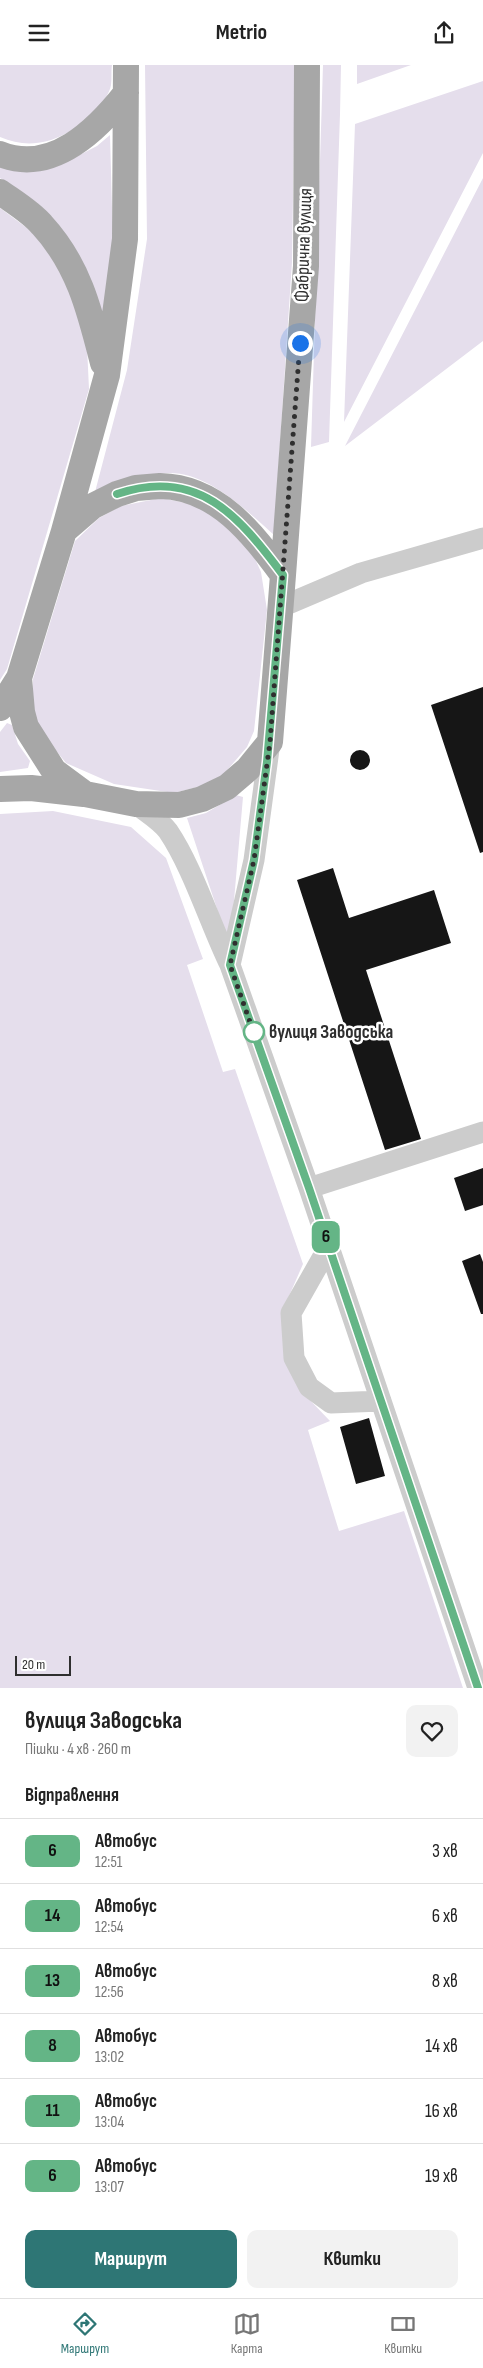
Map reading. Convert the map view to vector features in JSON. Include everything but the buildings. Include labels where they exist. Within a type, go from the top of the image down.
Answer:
[{"type":"main road","points":[[0,708],[19,678],[64,531],[107,375],[125,239],[126,65]]},
{"type":"main road","name":"Фабрична вулиця","points":[[270,742],[306,266],[307,65]]},
{"type":"main road","points":[[0,154],[28,159],[55,155],[89,135],[108,117],[126,93]]},
{"type":"main road","points":[[0,192],[42,224],[67,259],[86,296],[107,375]]},
{"type":"main road","points":[[64,531],[93,506],[117,494],[136,488],[176,486],[209,499],[241,522],[283,575]]},
{"type":"main road","points":[[19,678],[22,712],[26,727],[33,741],[54,771],[85,794]]},
{"type":"main road","points":[[0,789],[31,788],[85,794],[111,801],[136,804],[179,805],[202,799],[227,787],[248,769],[270,742]]},
{"type":"street","points":[[281,607],[361,573],[483,538]]},
{"type":"street","points":[[230,965],[254,860],[270,742]]},
{"type":"street","points":[[136,804],[167,830],[186,864],[230,965],[329,1246],[478,1688]]},
{"type":"street","points":[[309,1188],[483,1132]]},
{"type":"street","points":[[329,1246],[291,1313],[294,1359],[309,1387],[331,1403],[381,1401]]},
{"type":"shaded area","points":[[0,65],[112,65],[111,85],[100,106],[75,128],[63,135],[39,143],[13,142],[0,137]]},
{"type":"shaded area","points":[[145,65],[295,65],[292,262],[274,535],[250,513],[222,492],[207,483],[175,473],[151,475],[95,492],[127,370],[147,239]]},
{"type":"shaded area","points":[[323,65],[341,65],[340,114],[329,442],[311,447]]},
{"type":"shaded area","points":[[357,65],[411,65],[357,84]]},
{"type":"shaded area","points":[[483,81],[483,153],[344,422],[355,124]]},
{"type":"shaded area","points":[[110,135],[113,245],[105,325],[10,185],[0,178],[0,165],[62,164],[97,146]]},
{"type":"shaded area","points":[[483,178],[483,341],[345,446]]},
{"type":"shaded area","points":[[0,208],[31,231],[58,264],[76,301],[87,347],[89,389],[7,669],[0,680]]},
{"type":"shaded area","points":[[161,498],[196,505],[216,517],[251,550],[261,572],[267,610],[254,731],[247,747],[223,775],[209,784],[174,793],[114,784],[66,763],[45,737],[36,721],[32,704],[33,679],[75,541],[99,518],[121,506]]},
{"type":"shaded area","points":[[7,723],[12,725],[18,744],[30,761],[28,768],[0,772],[0,732]]},
{"type":"shaded area","points":[[236,795],[243,797],[231,935],[226,936],[187,818],[206,813]]},
{"type":"shaded area","points":[[53,811],[131,827],[166,858],[203,959],[187,965],[223,1072],[235,1069],[303,1264],[282,1312],[305,1395],[330,1421],[308,1430],[339,1531],[404,1511],[463,1688],[0,1688],[0,814]]},
{"type":"bus line","name":"6","points":[[117,494],[136,488],[160,486],[176,486],[193,491],[223,508],[241,522],[283,575],[270,742],[254,860],[230,965],[309,1188],[478,1688]]},
{"type":"place","name":"вулиця Заводська","points":[[254,1032]]},
{"type":"route","points":[[254,1032],[256,1039],[230,965],[254,860],[270,742],[300,343]]}]
